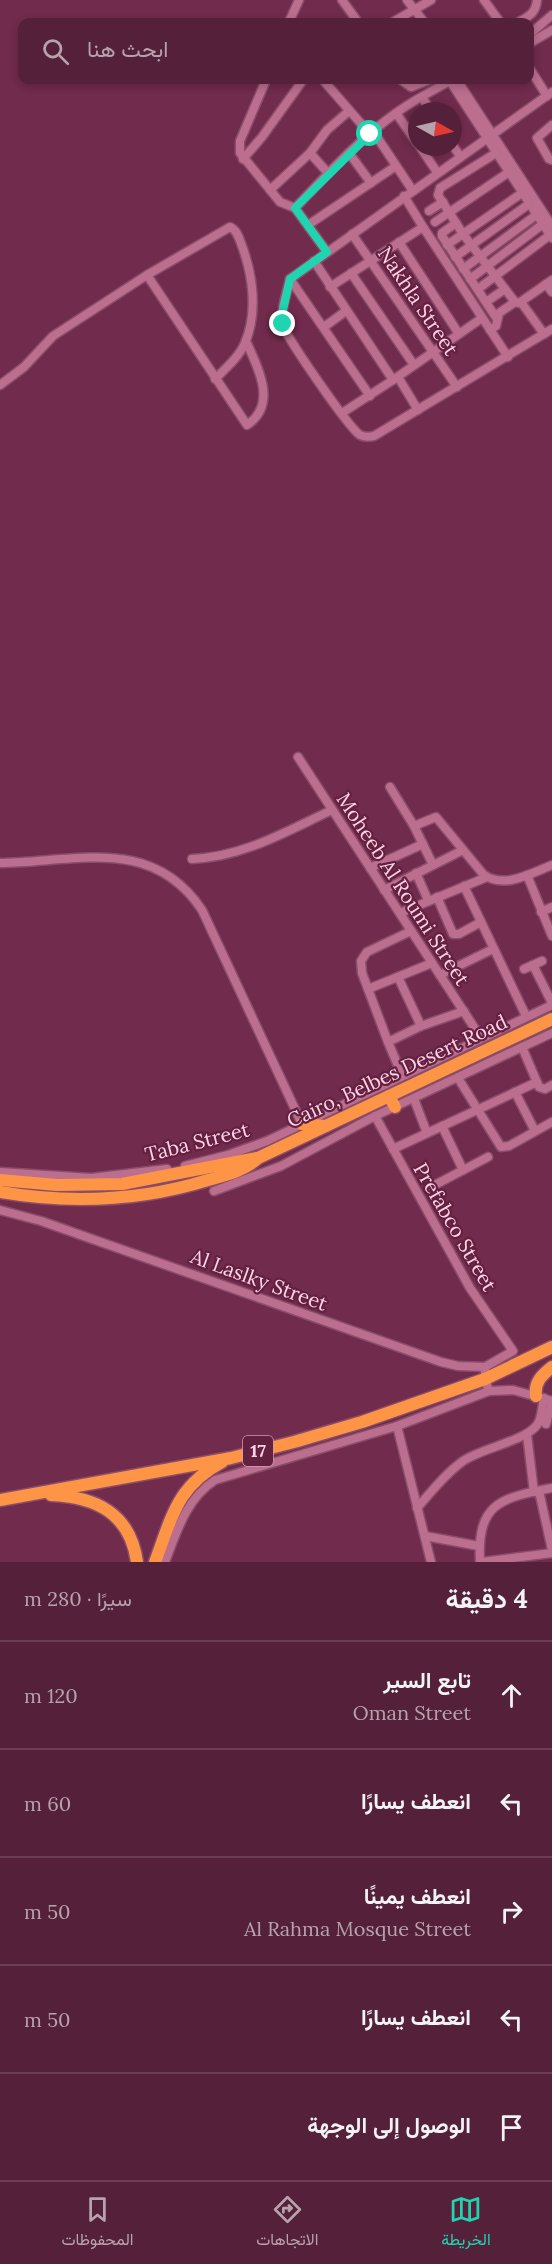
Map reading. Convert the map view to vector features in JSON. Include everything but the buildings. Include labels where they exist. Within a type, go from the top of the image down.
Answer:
[{"type":"highway","name":"Cairo, Belbes Desert Road","points":[[258,1158],[327,1126],[392,1102],[552,1019]]},
{"type":"highway","points":[[302,1124],[327,1126]]},
{"type":"highway","points":[[1,1176],[57,1185],[122,1184],[258,1158]]},
{"type":"highway","points":[[0,1192],[74,1199],[144,1195],[192,1185],[232,1173],[246,1168],[258,1158]]},
{"type":"highway","name":"17","points":[[0,1500],[231,1458],[294,1442],[362,1422],[487,1379],[552,1347]]},
{"type":"highway","points":[[546,1399],[535,1389],[538,1380],[552,1367]]},
{"type":"highway","points":[[155,1562],[177,1504],[184,1492],[204,1473],[231,1458]]},
{"type":"highway","points":[[22,1496],[73,1497],[103,1507],[125,1528],[134,1547],[137,1562]]},
{"type":"street","points":[[291,18],[299,0]]},
{"type":"street","points":[[342,0],[355,18]]},
{"type":"street","points":[[408,0],[421,18]]},
{"type":"street","points":[[400,18],[431,0]]},
{"type":"street","points":[[484,0],[497,18]]},
{"type":"street","points":[[525,18],[537,9],[537,0]]},
{"type":"street","points":[[534,31],[552,15]]},
{"type":"street","points":[[534,41],[552,30]]},
{"type":"street","points":[[462,155],[550,97],[534,75]]},
{"type":"street","points":[[264,84],[240,141],[243,159],[280,202],[295,208],[327,252]]},
{"type":"street","points":[[243,159],[300,84]]},
{"type":"street","points":[[326,84],[371,133],[413,191]]},
{"type":"street","points":[[295,208],[371,133],[396,113],[446,84]]},
{"type":"street","points":[[456,84],[550,228]]},
{"type":"street","points":[[422,97],[425,102]]},
{"type":"street","points":[[270,190],[310,153],[327,130],[349,111]]},
{"type":"street","points":[[396,113],[408,130]]},
{"type":"street","points":[[552,125],[537,138],[549,159],[552,160]]},
{"type":"street","points":[[489,136],[496,153],[529,204],[539,213]]},
{"type":"street","points":[[310,153],[328,173]]},
{"type":"street","points":[[349,153],[371,183]]},
{"type":"street","points":[[496,153],[440,188],[438,195],[472,246],[544,334]]},
{"type":"street","points":[[426,156],[437,172]]},
{"type":"street","points":[[460,156],[290,279],[282,314],[286,334],[342,413],[359,434],[366,437],[374,436],[552,329]]},
{"type":"street","points":[[308,225],[396,166]]},
{"type":"street","points":[[435,222],[509,172]]},
{"type":"street","points":[[447,245],[522,193]]},
{"type":"street","points":[[404,196],[508,357]]},
{"type":"street","points":[[429,211],[443,202]]},
{"type":"street","points":[[456,257],[529,204]]},
{"type":"street","points":[[463,269],[539,213]]},
{"type":"street","points":[[456,223],[442,233],[447,245],[497,319]]},
{"type":"street","points":[[0,385],[20,370],[34,355],[227,227],[234,228],[247,262],[253,293],[252,311],[246,341],[239,354],[215,379]]},
{"type":"street","points":[[330,286],[423,227]]},
{"type":"street","points":[[470,279],[487,265],[550,228]]},
{"type":"street","points":[[478,289],[550,228]]},
{"type":"street","name":"Nakhla Street","points":[[352,234],[457,387]]},
{"type":"street","points":[[399,242],[459,334]]},
{"type":"street","points":[[314,261],[346,311],[418,410]]},
{"type":"street","points":[[351,273],[414,365]]},
{"type":"street","points":[[150,276],[247,425],[256,419],[262,407],[263,384],[246,341]]},
{"type":"street","points":[[290,279],[370,396]]},
{"type":"street","points":[[490,330],[496,326],[499,313],[549,282],[552,292]]},
{"type":"street","points":[[486,302],[506,289]]},
{"type":"street","points":[[324,327],[346,311]]},
{"type":"street","points":[[342,413],[396,379],[482,318]]},
{"type":"street","name":"Moheeb Al Roumi Street","points":[[298,757],[481,1038]]},
{"type":"street","points":[[390,787],[414,826],[433,865]]},
{"type":"street","points":[[192,859],[214,857],[244,849],[332,810]]},
{"type":"street","points":[[414,826],[436,817],[487,877],[502,881],[552,865]]},
{"type":"street","points":[[370,868],[423,844]]},
{"type":"street","points":[[384,890],[463,850]]},
{"type":"street","points":[[0,863],[45,859],[129,859],[154,866],[177,881],[202,910],[302,1124]]},
{"type":"street","points":[[416,873],[428,900]]},
{"type":"street","points":[[526,875],[552,936]]},
{"type":"street","points":[[400,913],[487,877]]},
{"type":"street","points":[[464,886],[526,1017]]},
{"type":"street","points":[[437,897],[453,934],[459,934],[480,922]]},
{"type":"street","points":[[541,912],[552,907]]},
{"type":"street","points":[[402,1075],[360,966],[367,952],[411,931]]},
{"type":"street","points":[[440,975],[493,950]]},
{"type":"street","points":[[524,969],[542,960]]},
{"type":"street","points":[[368,990],[432,963]]},
{"type":"street","points":[[533,965],[552,1004]]},
{"type":"street","points":[[398,977],[421,1026]]},
{"type":"street","name":"Taba Street","points":[[1,1176],[91,1178],[151,1172],[228,1155],[267,1141],[552,1004]]},
{"type":"street","points":[[388,1042],[421,1026],[464,1011]]},
{"type":"street","points":[[214,1191],[280,1166],[375,1116],[392,1102],[414,1099],[552,1034]]},
{"type":"street","points":[[522,1047],[537,1082],[543,1089],[552,1085]]},
{"type":"street","points":[[458,1078],[501,1147],[509,1146],[552,1122]]},
{"type":"street","points":[[393,1149],[537,1082]]},
{"type":"street","points":[[515,1092],[535,1131]]},
{"type":"street","points":[[414,1099],[427,1133]]},
{"type":"street","name":"Prefabco Street","points":[[375,1116],[470,1288],[513,1351],[487,1379]]},
{"type":"street","points":[[442,1126],[463,1170]]},
{"type":"street","points":[[429,1188],[488,1157]]},
{"type":"street","name":"Al Laslky Street","points":[[0,1210],[41,1221],[441,1362],[458,1366],[505,1389],[546,1399]]},
{"type":"street","points":[[165,1562],[188,1506],[201,1490],[215,1479],[397,1426],[487,1379]]},
{"type":"street","points":[[417,1508],[463,1461],[545,1424],[546,1399]]},
{"type":"street","points":[[397,1426],[431,1562]]},
{"type":"street","points":[[527,1434],[536,1491],[552,1551],[481,1562],[479,1546],[483,1523],[494,1507],[506,1500],[536,1491],[552,1488]]},
{"type":"street","points":[[425,1536],[479,1546]]},
{"type":"route","points":[[283,324],[282,314],[290,279],[327,252],[295,208],[370,134]]}]
